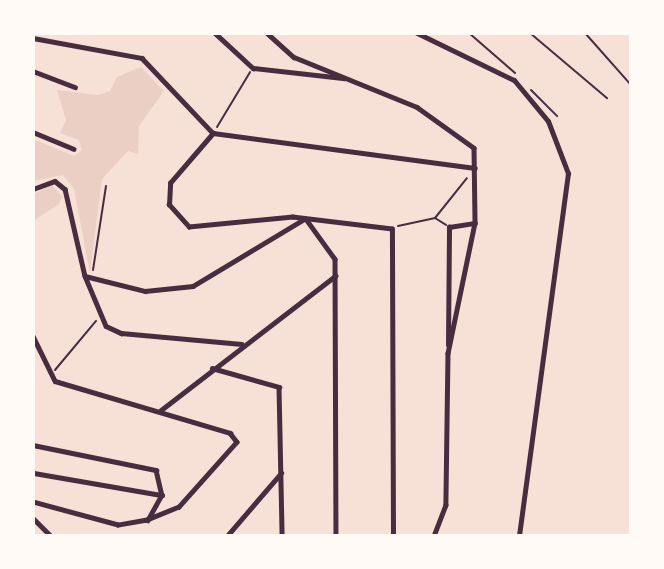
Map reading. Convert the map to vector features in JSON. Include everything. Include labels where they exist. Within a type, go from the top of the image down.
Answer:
[{"type":"street","points":[[215,33],[253,68],[348,79]]},
{"type":"street","points":[[267,33],[294,57],[417,107],[468,140],[475,168],[475,223],[448,353]]},
{"type":"street","points":[[417,33],[514,80],[548,121],[568,173],[519,536]]},
{"type":"street","points":[[33,38],[142,58],[213,133],[475,168]]},
{"type":"street","points":[[33,71],[75,87]]},
{"type":"street","points":[[33,132],[74,149]]},
{"type":"street","points":[[213,133],[170,183],[169,205],[183,224],[305,218],[390,227],[393,536]]},
{"type":"street","points":[[33,189],[50,181],[63,185],[85,276],[99,318],[121,333],[241,344]]},
{"type":"street","points":[[305,218],[331,246],[335,276],[336,536]]},
{"type":"street","points":[[85,276],[145,291],[192,286],[305,218]]},
{"type":"street","points":[[434,536],[446,505],[449,227],[475,223]]},
{"type":"street","points":[[160,411],[241,344],[335,276]]},
{"type":"street","points":[[33,336],[50,377],[230,433],[237,442],[179,507],[148,520],[118,525],[33,502]]},
{"type":"street","points":[[211,368],[275,382],[282,472],[282,536]]},
{"type":"street","points":[[33,445],[149,467],[160,477],[162,495],[148,520]]},
{"type":"street","points":[[227,536],[282,472]]},
{"type":"street","points":[[34,473],[162,495]]},
{"type":"street","points":[[33,518],[51,536]]},
{"type":"path","points":[[530,33],[607,98]]},
{"type":"path","points":[[585,33],[631,85]]},
{"type":"path","points":[[213,133],[253,68]]},
{"type":"path","points":[[390,227],[435,218],[475,168]]},
{"type":"path","points":[[93,278],[106,186]]},
{"type":"path","points":[[435,218],[449,227]]},
{"type":"path","points":[[50,377],[99,318]]},
{"type":"shaded area","points":[[141,67],[164,91],[139,126],[138,154],[128,151],[102,179],[90,273],[74,189],[63,175],[33,181],[33,139],[74,156],[82,150],[79,140],[60,133],[66,120],[57,90],[98,95],[110,91],[117,77]]},
{"type":"shaded area","points":[[52,185],[62,197],[59,204],[33,221],[33,194]]}]
